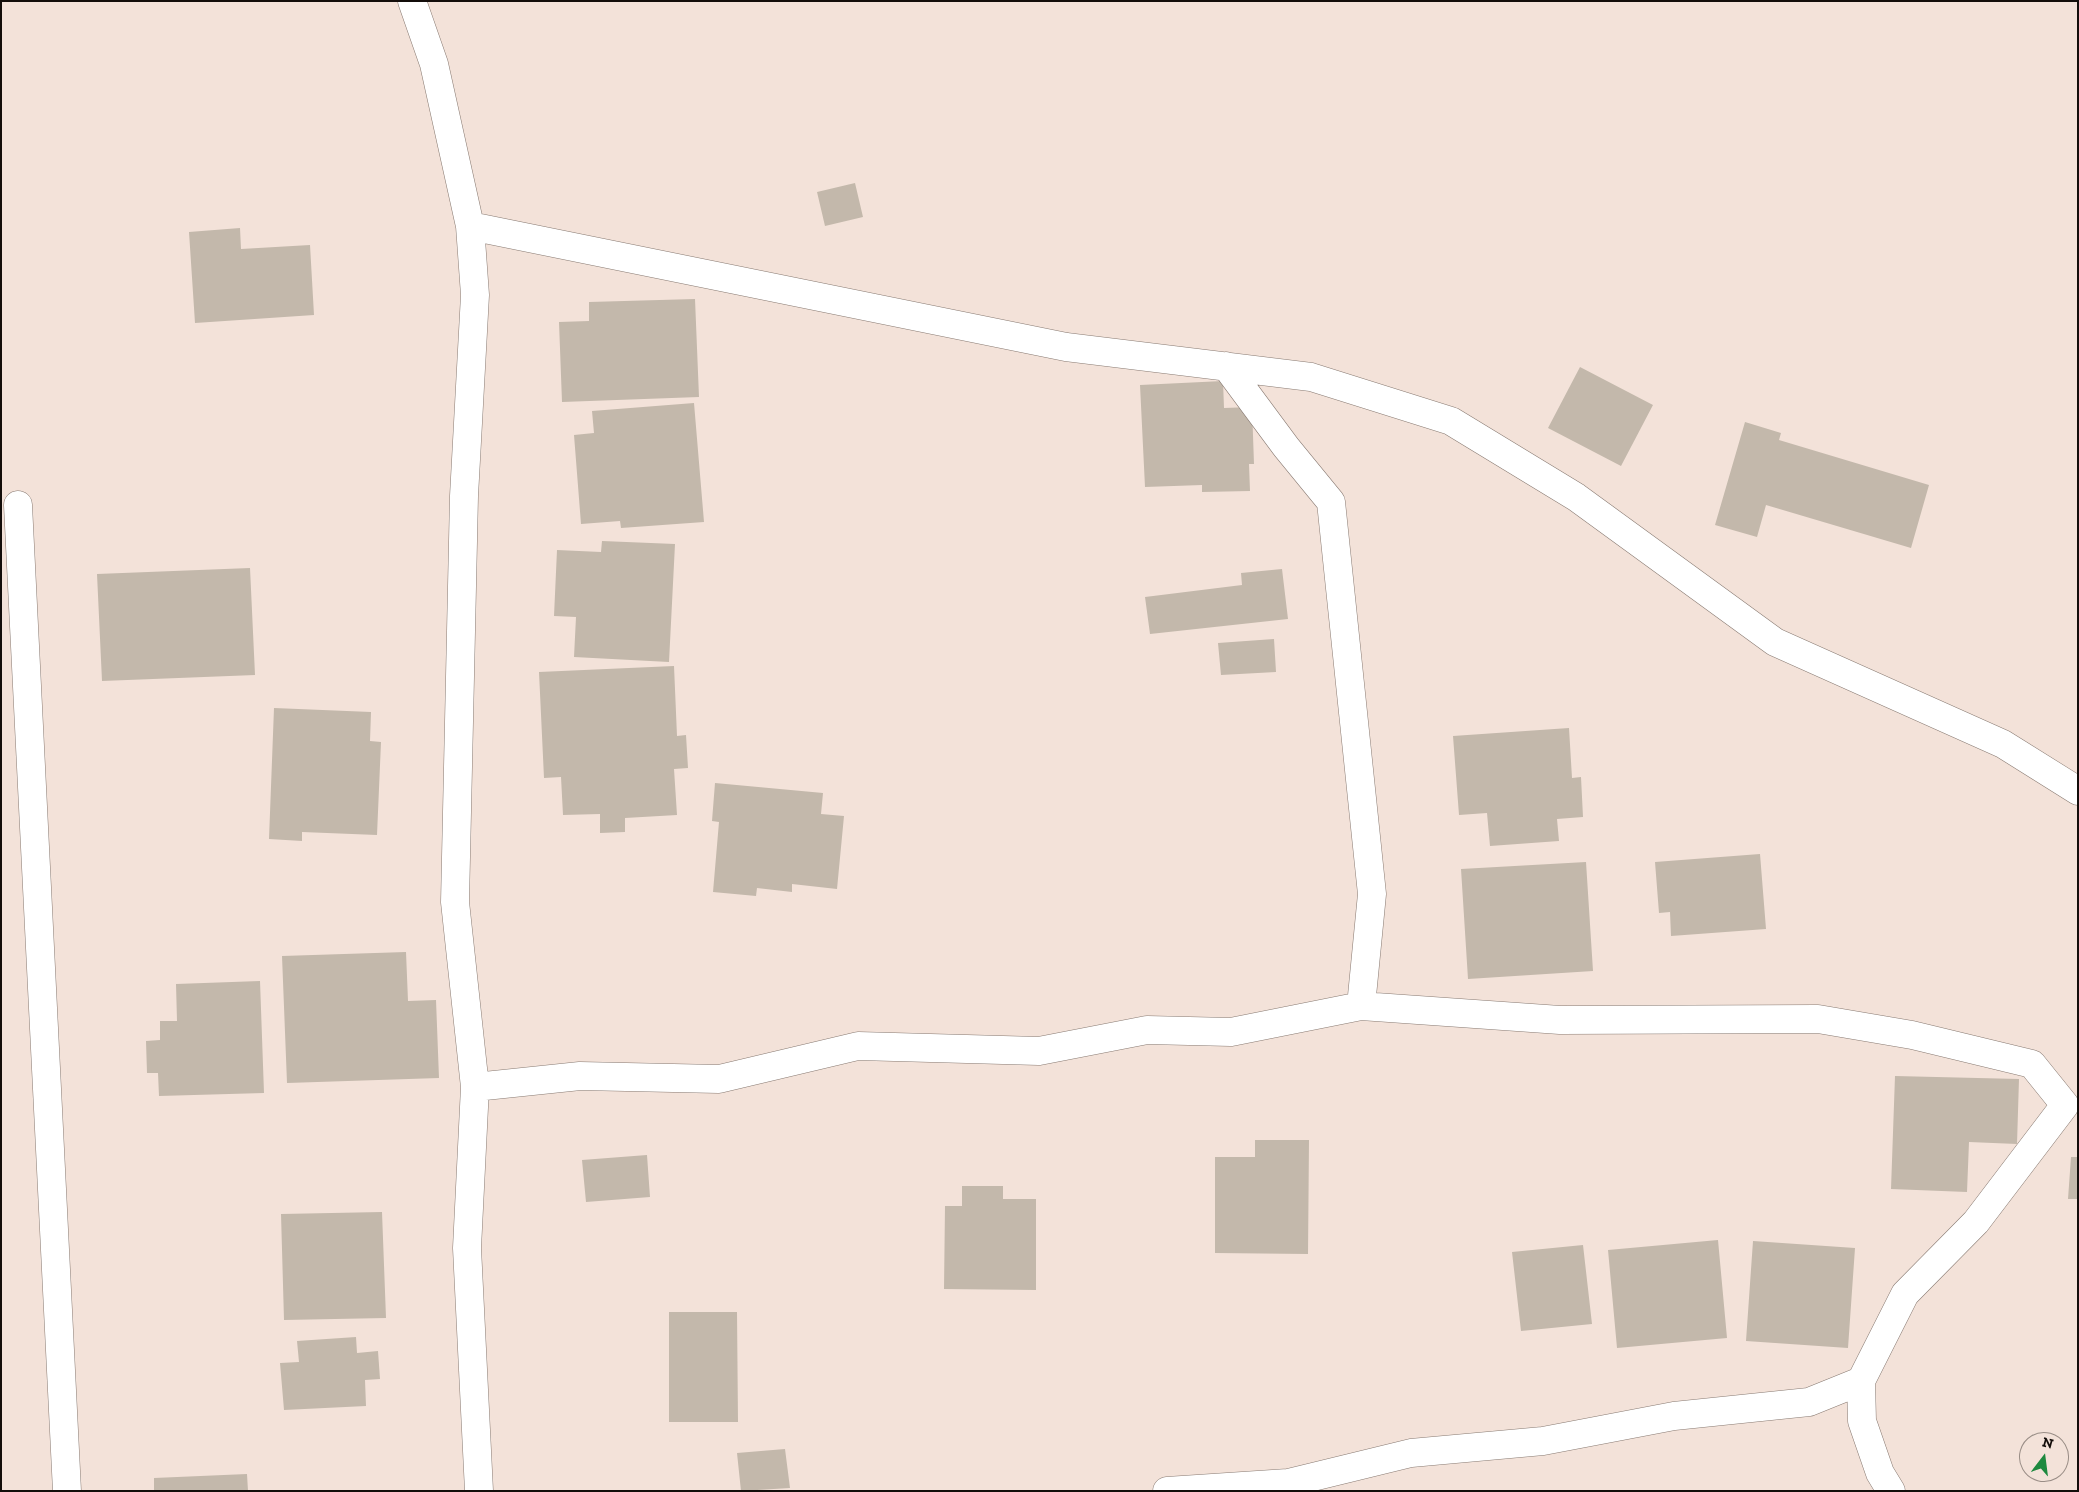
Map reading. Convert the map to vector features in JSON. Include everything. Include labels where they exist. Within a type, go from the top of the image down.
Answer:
[{"type":"street","points":[[412,1],[434,64],[470,226],[475,296],[464,496],[455,902],[475,1087],[467,1248],[479,1491]]},
{"type":"street","points":[[470,226],[1066,347],[1311,377],[1450,422],[1576,497],[1775,642],[2003,744],[2078,791]]},
{"type":"street","points":[[1226,366],[1286,447],[1331,502],[1372,894],[1361,1006]]},
{"type":"street","points":[[18,505],[67,1491]]},
{"type":"street","points":[[475,1087],[580,1076],[719,1079],[858,1046],[1039,1051],[1147,1030],[1231,1032],[1361,1006],[1560,1020],[1818,1019],[1912,1035],[2032,1064],[2065,1105],[1976,1222],[1905,1294],[1861,1381],[1862,1421],[1880,1474],[1892,1491]]},
{"type":"street","points":[[1167,1491],[1288,1483],[1411,1453],[1543,1441],[1674,1416],[1808,1402],[1861,1381]]},
{"type":"building","points":[[855,183],[863,217],[825,226],[817,192]]},
{"type":"building","points":[[240,228],[241,249],[310,245],[314,315],[195,323],[189,232]]},
{"type":"building","points":[[695,299],[699,397],[562,402],[559,322],[589,321],[589,302]]},
{"type":"building","points":[[1580,367],[1653,405],[1621,466],[1548,428]]},
{"type":"building","points":[[1223,381],[1224,408],[1252,407],[1254,464],[1249,464],[1250,491],[1202,492],[1202,485],[1145,487],[1140,385]]},
{"type":"building","points":[[694,403],[704,522],[621,528],[620,521],[581,524],[574,435],[594,433],[592,411]]},
{"type":"building","points":[[1745,422],[1781,433],[1779,440],[1929,485],[1911,548],[1766,505],[1757,537],[1715,525]]},
{"type":"building","points":[[602,541],[675,544],[669,662],[574,657],[576,617],[554,616],[557,550],[601,552]]},
{"type":"building","points":[[250,568],[255,675],[102,681],[97,574]]},
{"type":"building","points":[[1282,569],[1288,619],[1150,634],[1145,597],[1242,585],[1241,573]]},
{"type":"building","points":[[1274,639],[1276,672],[1221,675],[1218,643]]},
{"type":"building","points":[[674,666],[677,736],[686,735],[688,768],[674,769],[677,815],[625,818],[625,832],[600,833],[600,814],[563,815],[561,777],[544,778],[539,672]]},
{"type":"building","points":[[274,708],[371,712],[370,741],[381,742],[377,835],[302,832],[302,841],[269,839]]},
{"type":"building","points":[[1569,728],[1572,778],[1581,777],[1583,817],[1557,819],[1559,841],[1490,846],[1487,813],[1459,815],[1453,736]]},
{"type":"building","points":[[715,783],[823,793],[821,814],[844,816],[837,889],[792,884],[792,892],[757,888],[756,896],[713,892],[719,822],[712,821]]},
{"type":"building","points":[[1760,854],[1766,929],[1671,936],[1670,912],[1659,913],[1655,862]]},
{"type":"building","points":[[1586,862],[1593,971],[1468,979],[1461,869]]},
{"type":"building","points":[[406,952],[408,1001],[436,1000],[439,1078],[287,1083],[282,956]]},
{"type":"building","points":[[260,981],[264,1093],[159,1096],[158,1073],[147,1073],[146,1041],[160,1040],[160,1021],[177,1021],[176,984]]},
{"type":"building","points":[[1895,1076],[2019,1079],[2017,1144],[1969,1142],[1967,1192],[1891,1189]]},
{"type":"building","points":[[1255,1140],[1309,1140],[1308,1254],[1215,1253],[1215,1157],[1255,1157]]},
{"type":"building","points":[[647,1155],[650,1197],[586,1202],[582,1160]]},
{"type":"building","points":[[2071,1157],[2078,1157],[2078,1199],[2068,1199]]},
{"type":"building","points":[[962,1186],[1003,1186],[1003,1199],[1036,1199],[1036,1290],[944,1289],[945,1206],[962,1206]]},
{"type":"building","points":[[382,1212],[386,1318],[284,1320],[281,1214]]},
{"type":"building","points":[[1718,1240],[1727,1338],[1617,1348],[1608,1250]]},
{"type":"building","points":[[1753,1241],[1855,1248],[1848,1348],[1746,1341]]},
{"type":"building","points":[[1583,1245],[1592,1324],[1521,1331],[1512,1252]]},
{"type":"building","points":[[669,1312],[737,1312],[738,1422],[669,1422]]},
{"type":"building","points":[[356,1337],[357,1353],[378,1351],[380,1379],[365,1380],[366,1406],[284,1410],[280,1363],[299,1362],[297,1341]]},
{"type":"building","points":[[785,1449],[790,1488],[741,1491],[737,1453]]},
{"type":"building","points":[[247,1474],[248,1491],[154,1491],[154,1478]]}]
